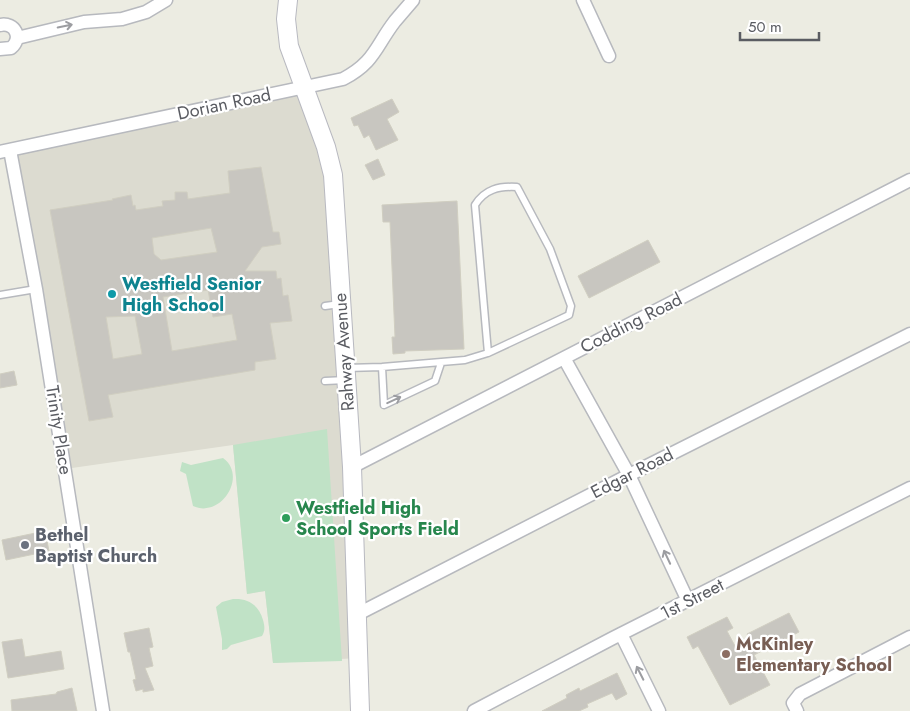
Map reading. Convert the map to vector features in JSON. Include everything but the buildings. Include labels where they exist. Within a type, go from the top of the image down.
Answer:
[{"type":"street","points":[[17,38],[84,22],[122,19],[146,12],[166,0]]},
{"type":"street","name":"Rahway Avenue","points":[[288,0],[286,19],[290,46],[326,147],[333,175],[333,305],[346,374],[352,467],[360,711]]},
{"type":"street","name":"Dorian Road","points":[[5,151],[342,79],[358,71],[370,59],[395,22],[414,0]]},
{"type":"street","points":[[583,0],[609,56]]},
{"type":"street","points":[[0,24],[12,26],[17,38],[14,45],[1,52]]},
{"type":"street","name":"Trinity Place","points":[[5,151],[36,289],[103,711]]},
{"type":"street","name":"Codding Road","points":[[352,467],[910,180]]},
{"type":"street","name":"Edgar Road","points":[[356,615],[910,334]]},
{"type":"street","points":[[564,358],[629,475],[688,601]]},
{"type":"street","name":"1st Street","points":[[474,711],[621,634],[910,488]]},
{"type":"street","points":[[621,634],[660,711]]},
{"type":"street","points":[[797,711],[793,703],[800,694],[910,637]]},
{"type":"lane","points":[[325,381],[346,374],[382,367],[465,360],[488,353],[569,315],[571,306],[550,248],[517,188],[502,186],[481,195],[475,205],[488,353]]},
{"type":"lane","points":[[0,295],[36,289]]},
{"type":"lane","points":[[382,367],[384,405],[435,381],[441,363]]},
{"type":"shaded area","points":[[304,87],[326,147],[358,658],[273,663],[265,591],[247,594],[233,445],[65,469],[10,150]]},
{"type":"green space","name":"Westfield High School Sports Field","points":[[327,429],[342,661],[273,663],[265,591],[247,594],[233,445]]},
{"type":"green space","points":[[223,458],[230,466],[233,475],[232,485],[228,494],[213,507],[193,506],[186,474],[180,471],[182,462],[191,465]]},
{"type":"green space","points":[[233,599],[248,601],[256,606],[261,615],[264,631],[262,636],[231,645],[227,649],[222,650],[222,639],[216,607],[222,602]]},
{"type":"place","name":"Westfield Senior High School","points":[[112,294]]},
{"type":"place","name":"Westfield High School Sports Field","points":[[286,518]]},
{"type":"place","name":"Bethel Baptist Church","points":[[25,545]]},
{"type":"place","name":"McKinley Elementary School","points":[[726,654]]}]
